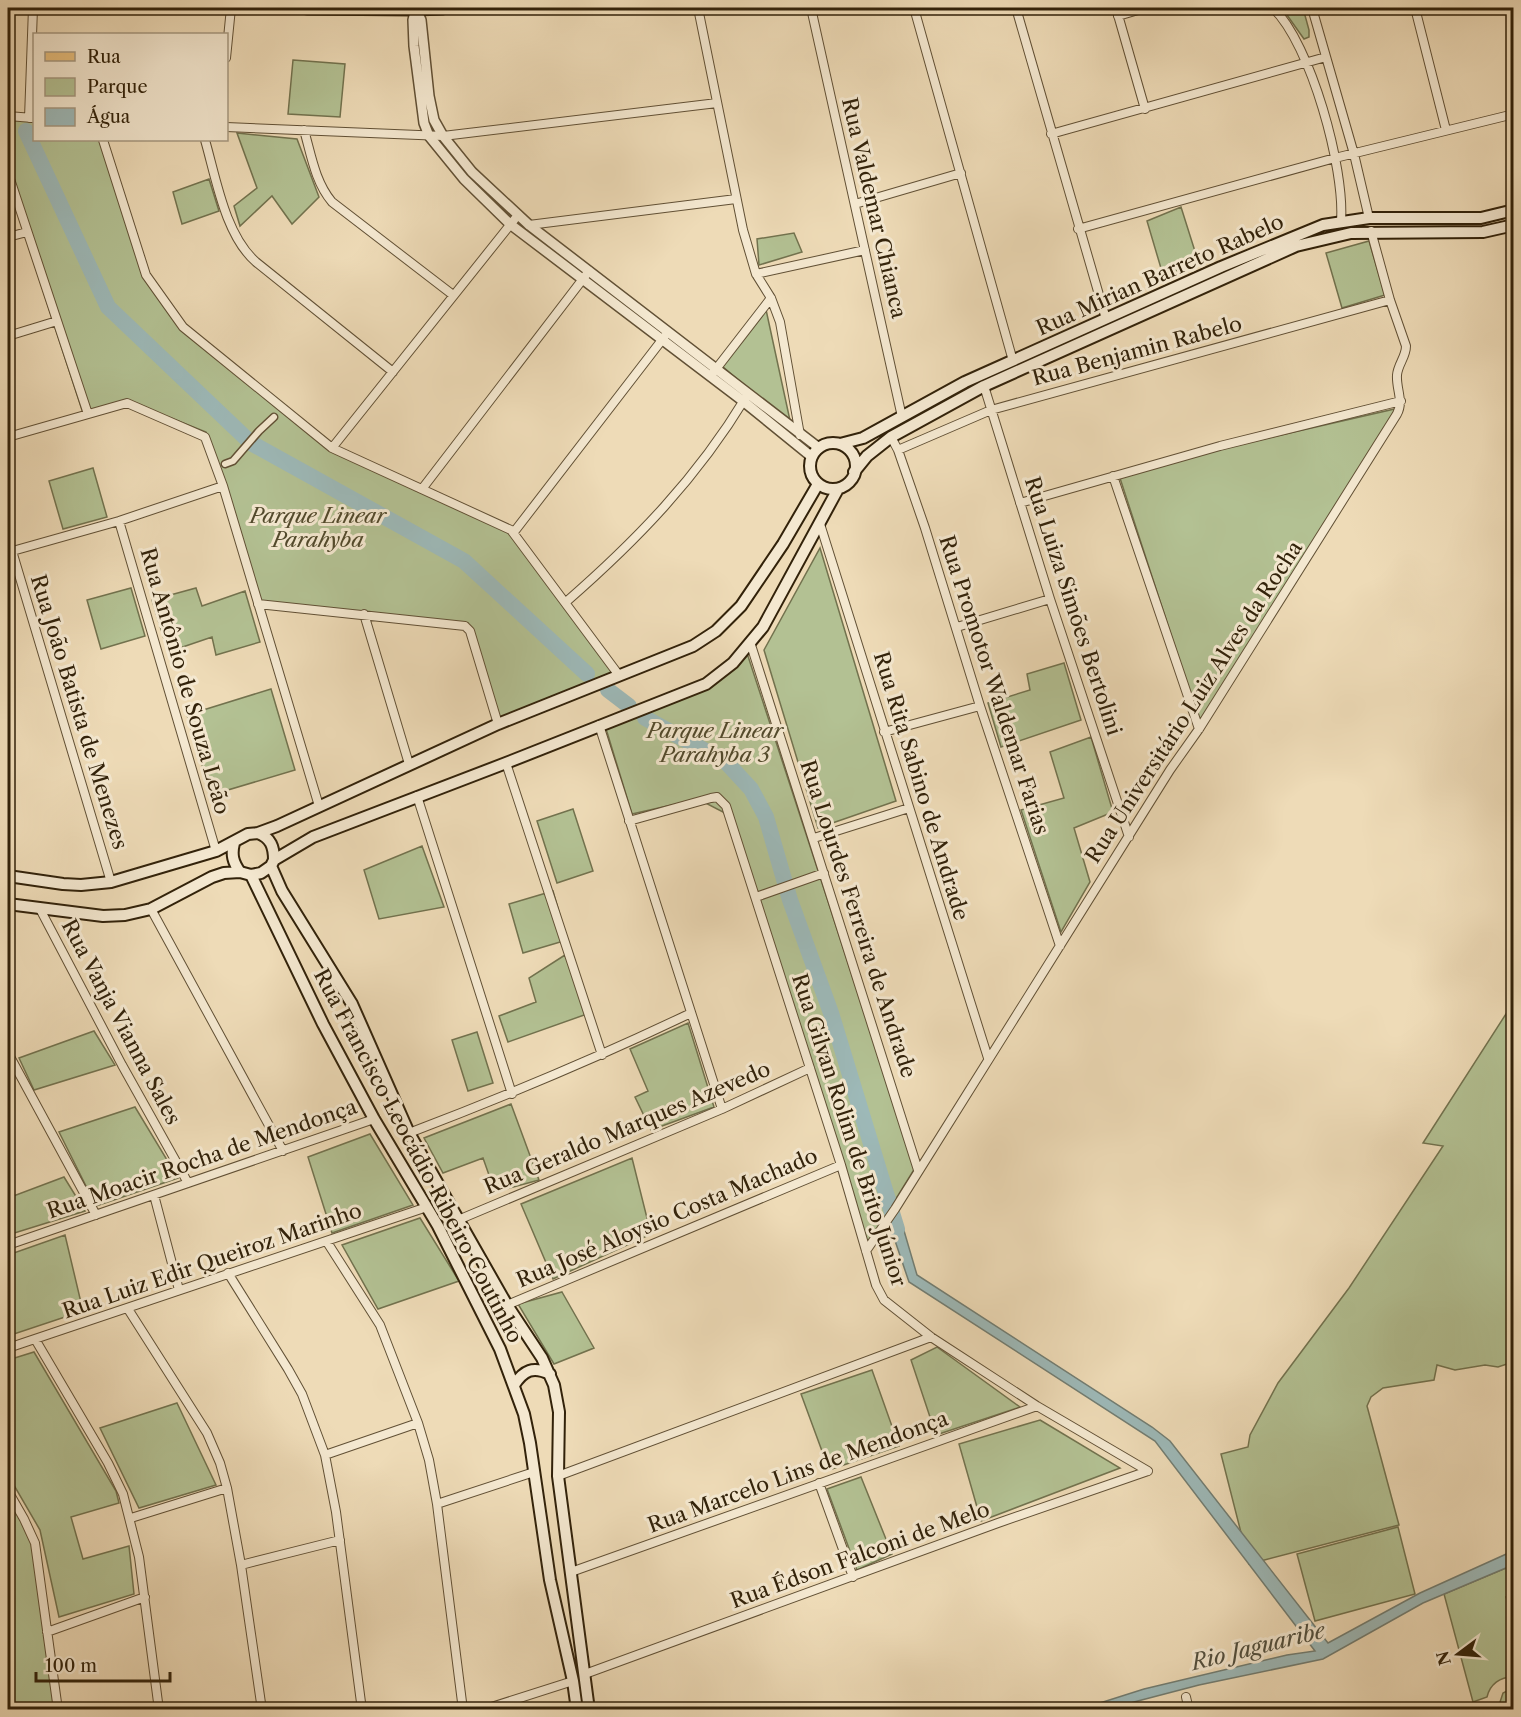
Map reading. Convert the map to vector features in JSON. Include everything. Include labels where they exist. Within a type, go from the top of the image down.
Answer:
[{"type":"main road","points":[[307,8],[443,8]]},
{"type":"main road","name":"Rua Mirian Barreto Rabelo","points":[[840,444],[863,438],[965,382],[1282,241],[1323,225],[1369,218],[1481,218],[1514,210]]},
{"type":"main road","name":"Rua Mirian Barreto Rabelo","points":[[854,472],[867,456],[891,437],[984,386],[1296,246],[1341,235],[1371,231],[1483,232],[1514,225]]},
{"type":"main road","points":[[8,904],[103,916],[125,915],[151,909],[224,873],[261,873],[313,837],[706,684],[733,663],[751,645],[820,525],[838,489],[850,481],[856,464],[852,453],[840,444],[832,443],[816,453],[810,466],[812,476],[818,484],[827,489],[838,489]]},
{"type":"main road","points":[[8,876],[63,884],[111,882],[216,851],[248,834],[258,833],[498,724],[618,674],[693,646],[728,622],[741,606],[783,544],[818,484]]},
{"type":"main road","points":[[258,833],[267,837],[272,844],[273,863]]},
{"type":"main road","points":[[234,843],[233,860],[246,873]]},
{"type":"main road","name":"Rua Francisco Leocádio Ribeiro Coutinho","points":[[273,863],[282,891],[352,1004],[409,1133],[507,1305],[550,1374],[559,1412],[558,1476],[589,1710]]},
{"type":"main road","name":"Rua Francisco Leocádio Ribeiro Coutinho","points":[[246,873],[323,1024],[374,1119],[427,1207],[500,1349],[524,1414],[550,1580],[573,1681],[576,1710]]},
{"type":"main road","points":[[514,1385],[528,1370],[541,1370],[550,1374]]},
{"type":"street","points":[[8,117],[32,118],[33,8]]},
{"type":"street","points":[[228,38],[231,8]]},
{"type":"street","points":[[416,8],[413,21],[414,46],[422,115],[429,136],[464,179],[510,224],[668,331],[716,368],[745,397],[816,453]]},
{"type":"street","points":[[416,8],[421,20],[430,106],[434,120],[442,136],[472,172],[529,225],[662,340],[710,377],[745,397],[800,435],[816,453]]},
{"type":"street","points":[[698,8],[750,260],[771,298],[780,322],[800,435]]},
{"type":"street","name":"Rua Valdemar Chianca","points":[[811,8],[902,417]]},
{"type":"street","points":[[914,8],[1013,361]]},
{"type":"street","points":[[1016,8],[1078,229],[1106,319]]},
{"type":"street","points":[[1145,8],[1117,12],[1145,109]]},
{"type":"street","points":[[1274,8],[1292,31],[1307,63],[1335,158],[1342,204],[1341,221]]},
{"type":"street","points":[[1312,8],[1354,154],[1369,218]]},
{"type":"street","points":[[1415,8],[1446,130]]},
{"type":"street","points":[[1051,134],[1326,57]]},
{"type":"street","points":[[228,127],[442,136],[717,103]]},
{"type":"street","points":[[1078,229],[1335,158],[1514,114]]},
{"type":"street","points":[[304,130],[319,181],[324,193],[332,202],[453,295]]},
{"type":"street","points":[[103,141],[146,275],[188,332],[333,448],[514,532],[618,674]]},
{"type":"street","points":[[205,141],[234,234],[242,248],[256,262],[393,372]]},
{"type":"street","points":[[8,173],[88,414]]},
{"type":"street","points":[[855,204],[960,173]]},
{"type":"street","points":[[529,225],[736,199]]},
{"type":"street","points":[[333,448],[518,215]]},
{"type":"street","name":"Rua Universitário Luiz Alves da Rocha","points":[[866,1251],[885,1225],[988,1058],[1170,770],[1199,729],[1400,408],[1397,375],[1406,346],[1390,300],[1371,231]]},
{"type":"street","points":[[8,237],[27,232]]},
{"type":"street","points":[[756,274],[865,250]]},
{"type":"street","points":[[422,489],[586,275]]},
{"type":"street","points":[[710,377],[771,298]]},
{"type":"street","name":"Rua Benjamin Rabelo","points":[[898,450],[991,410],[1390,300]]},
{"type":"street","points":[[8,336],[57,321]]},
{"type":"street","points":[[514,532],[668,331]]},
{"type":"street","name":"Rua Luiza Simões Bertolini","points":[[984,386],[1050,599],[1129,837]]},
{"type":"street","points":[[566,602],[625,548],[678,492],[713,449],[745,397]]},
{"type":"street","points":[[1020,503],[1220,446],[1401,401]]},
{"type":"street","points":[[8,437],[123,404],[131,404],[200,433],[208,442],[319,806]]},
{"type":"street","points":[[225,464],[233,461],[274,417]]},
{"type":"street","name":"Rua Promotor Waldemar Farias","points":[[891,437],[898,450],[957,627],[980,706],[1060,946]]},
{"type":"street","points":[[1113,476],[1199,729]]},
{"type":"street","points":[[10,552],[119,521],[223,486]]},
{"type":"street","name":"Rua Antônio de Souza Leão","points":[[119,521],[216,851]]},
{"type":"street","name":"Rua Rita Sabino de Andrade","points":[[820,525],[988,1058]]},
{"type":"street","name":"Rua João Batista de Menezes","points":[[10,552],[111,882]]},
{"type":"street","points":[[957,627],[1050,599]]},
{"type":"street","points":[[258,604],[465,626],[470,631],[498,724]]},
{"type":"street","points":[[364,614],[409,764]]},
{"type":"street","name":"Rua Lourdes Ferreira de Andrade","points":[[751,645],[918,1170]]},
{"type":"street","points":[[884,732],[980,706]]},
{"type":"street","points":[[599,725],[722,1109]]},
{"type":"street","points":[[507,763],[602,1055]]},
{"type":"street","points":[[417,796],[512,1094]]},
{"type":"street","name":"Rua Gilvan Rolim de Brito Júnior","points":[[629,821],[717,797],[726,806],[841,1165],[876,1285],[884,1300],[931,1337],[1037,1406],[1148,1471]]},
{"type":"street","points":[[814,838],[909,808]]},
{"type":"street","points":[[756,897],[824,873]]},
{"type":"street","name":"Rua Vanja Vianna Sales","points":[[40,909],[122,1065],[188,1183]]},
{"type":"street","points":[[151,909],[284,1151]]},
{"type":"street","points":[[409,1133],[512,1094],[691,1014]]},
{"type":"street","points":[[8,1053],[96,1215]]},
{"type":"street","name":"Rua Geraldo Marques Azevedo","points":[[458,1220],[722,1109],[810,1068]]},
{"type":"street","name":"Rua Moacir Rocha de Mendonça","points":[[8,1245],[374,1119]]},
{"type":"street","name":"Rua José Aloysio Costa Machado","points":[[507,1305],[841,1165]]},
{"type":"street","points":[[154,1195],[179,1290]]},
{"type":"street","name":"Rua Luiz Edir Queiroz Marinho","points":[[8,1348],[427,1207]]},
{"type":"street","points":[[327,1242],[380,1325],[418,1424],[429,1460],[437,1504],[463,1710]]},
{"type":"street","points":[[228,1273],[297,1385],[325,1455],[340,1540],[362,1710]]},
{"type":"street","points":[[128,1309],[207,1433],[220,1463],[242,1566],[262,1710]]},
{"type":"street","points":[[558,1476],[931,1337]]},
{"type":"street","points":[[35,1339],[108,1463],[123,1494],[130,1518],[144,1597],[159,1710]]},
{"type":"street","name":"Rua Marcelo Lins de Mendonça","points":[[571,1572],[1037,1406]]},
{"type":"street","points":[[325,1455],[418,1424]]},
{"type":"street","name":"Rua Édson Falconi de Melo","points":[[585,1674],[998,1523],[1148,1471]]},
{"type":"street","points":[[437,1504],[534,1472]]},
{"type":"street","points":[[819,1483],[854,1577]]},
{"type":"street","points":[[130,1518],[227,1488]]},
{"type":"street","points":[[8,1491],[35,1543],[58,1710]]},
{"type":"street","points":[[242,1566],[340,1540]]},
{"type":"street","points":[[47,1632],[144,1597]]},
{"type":"street","points":[[482,1710],[517,1703],[573,1681]]},
{"type":"street","points":[[1186,1697],[1189,1710]]},
{"type":"green space","points":[[1282,8],[1303,8],[1309,37],[1304,39]]},
{"type":"green space","points":[[293,60],[345,64],[340,117],[288,114]]},
{"type":"green space","name":"Parque Linear Parahyba","points":[[8,116],[33,117],[33,141],[105,141],[150,276],[187,329],[331,445],[417,491],[512,530],[615,675],[499,724],[468,623],[256,603],[206,432],[126,400],[83,413],[8,183]]},
{"type":"green space","points":[[237,133],[297,139],[319,197],[292,224],[272,196],[240,226],[234,206],[257,188]]},
{"type":"green space","points":[[209,179],[219,211],[182,224],[173,192]]},
{"type":"green space","points":[[1181,207],[1199,264],[1163,275],[1147,221]]},
{"type":"green space","points":[[794,233],[802,252],[759,265],[757,239]]},
{"type":"green space","points":[[1369,241],[1385,295],[1342,308],[1326,253]]},
{"type":"green space","points":[[765,305],[791,425],[722,366]]},
{"type":"green space","points":[[1399,408],[1200,724],[1118,472]]},
{"type":"green space","points":[[93,468],[107,517],[63,529],[49,481]]},
{"type":"green space","points":[[820,548],[896,801],[818,828],[764,650]]},
{"type":"green space","points":[[131,588],[145,636],[101,649],[87,600]]},
{"type":"green space","points":[[196,588],[202,606],[245,591],[260,642],[216,655],[212,637],[168,652],[152,600]]},
{"type":"green space","name":"Parque Linear Parahyba 3","points":[[746,650],[915,1168],[865,1249],[725,813],[698,799],[632,814],[607,732],[599,725],[707,684]]},
{"type":"green space","points":[[1064,663],[1081,720],[1001,747],[988,703],[1030,690],[1027,674]]},
{"type":"green space","points":[[271,689],[295,770],[211,795],[187,715]]},
{"type":"green space","points":[[1091,737],[1113,812],[1074,828],[1090,882],[1061,932],[1021,810],[1064,798],[1050,752]]},
{"type":"green space","points":[[573,809],[593,871],[557,883],[537,821]]},
{"type":"green space","points":[[422,846],[444,907],[379,919],[364,870]]},
{"type":"green space","points":[[553,891],[567,940],[523,953],[509,904]]},
{"type":"green space","points":[[565,955],[587,1014],[508,1042],[499,1016],[536,1002],[529,978]]},
{"type":"green space","points":[[1513,1003],[1513,1362],[1498,1367],[1485,1365],[1455,1370],[1437,1365],[1434,1380],[1383,1388],[1371,1397],[1367,1406],[1399,1525],[1249,1564],[1221,1454],[1248,1447],[1250,1435],[1278,1383],[1349,1288],[1443,1146],[1423,1143]]},
{"type":"green space","points":[[688,1023],[714,1107],[651,1130],[635,1097],[648,1091],[630,1049]]},
{"type":"green space","points":[[94,1031],[115,1065],[34,1090],[19,1058]]},
{"type":"green space","points":[[477,1032],[493,1083],[468,1091],[452,1040]]},
{"type":"green space","points":[[511,1104],[539,1180],[495,1192],[483,1158],[443,1173],[424,1138]]},
{"type":"green space","points":[[135,1107],[178,1178],[96,1206],[59,1132]]},
{"type":"green space","points":[[370,1134],[413,1205],[332,1233],[308,1157]]},
{"type":"green space","points":[[632,1158],[651,1234],[553,1279],[521,1204]]},
{"type":"green space","points":[[64,1177],[85,1211],[8,1235],[8,1198]]},
{"type":"green space","points":[[420,1218],[459,1281],[378,1309],[342,1245]]},
{"type":"green space","points":[[65,1235],[83,1311],[8,1336],[8,1255]]},
{"type":"green space","points":[[562,1292],[594,1348],[554,1364],[518,1304]]},
{"type":"green space","points":[[937,1347],[1020,1407],[936,1435],[911,1360]]},
{"type":"green space","points":[[34,1352],[116,1491],[119,1503],[71,1517],[83,1559],[129,1546],[134,1594],[59,1617],[40,1530],[8,1475],[8,1360]]},
{"type":"green space","points":[[872,1370],[899,1446],[829,1470],[801,1394]]},
{"type":"green space","points":[[177,1403],[216,1485],[139,1508],[100,1428]]},
{"type":"green space","points":[[1040,1420],[1120,1468],[981,1521],[959,1444]]},
{"type":"green space","points":[[861,1477],[892,1554],[857,1570],[827,1489]]},
{"type":"green space","points":[[8,1491],[35,1543],[58,1709],[8,1709]]},
{"type":"green space","points":[[1398,1527],[1415,1594],[1315,1621],[1297,1554]]},
{"type":"green space","points":[[1513,1565],[1513,1594],[1506,1597],[1513,1617],[1513,1677],[1496,1682],[1490,1688],[1487,1697],[1473,1702],[1444,1594]]},
{"type":"green space","points":[[1513,1691],[1513,1709],[1506,1709],[1500,1702],[1503,1693]]},
{"type":"water","points":[[895,1200],[917,1275],[1152,1427],[1170,1441],[1328,1643],[1420,1593],[1513,1551],[1513,1565],[1423,1603],[1323,1659],[1199,1685],[1116,1709],[1081,1709],[1144,1689],[1287,1655],[1315,1651],[1155,1441],[909,1282],[886,1214]]},
{"type":"waterway","points":[[26,131],[108,307],[251,443],[464,561],[587,674]]},
{"type":"waterway","points":[[608,690],[629,706]]},
{"type":"waterway","points":[[645,718],[726,762],[751,789],[766,817],[790,900],[831,1013],[897,1229]]},
{"type":"water label","name":"Rio Jaguaribe","points":[[1258,1646]]}]
